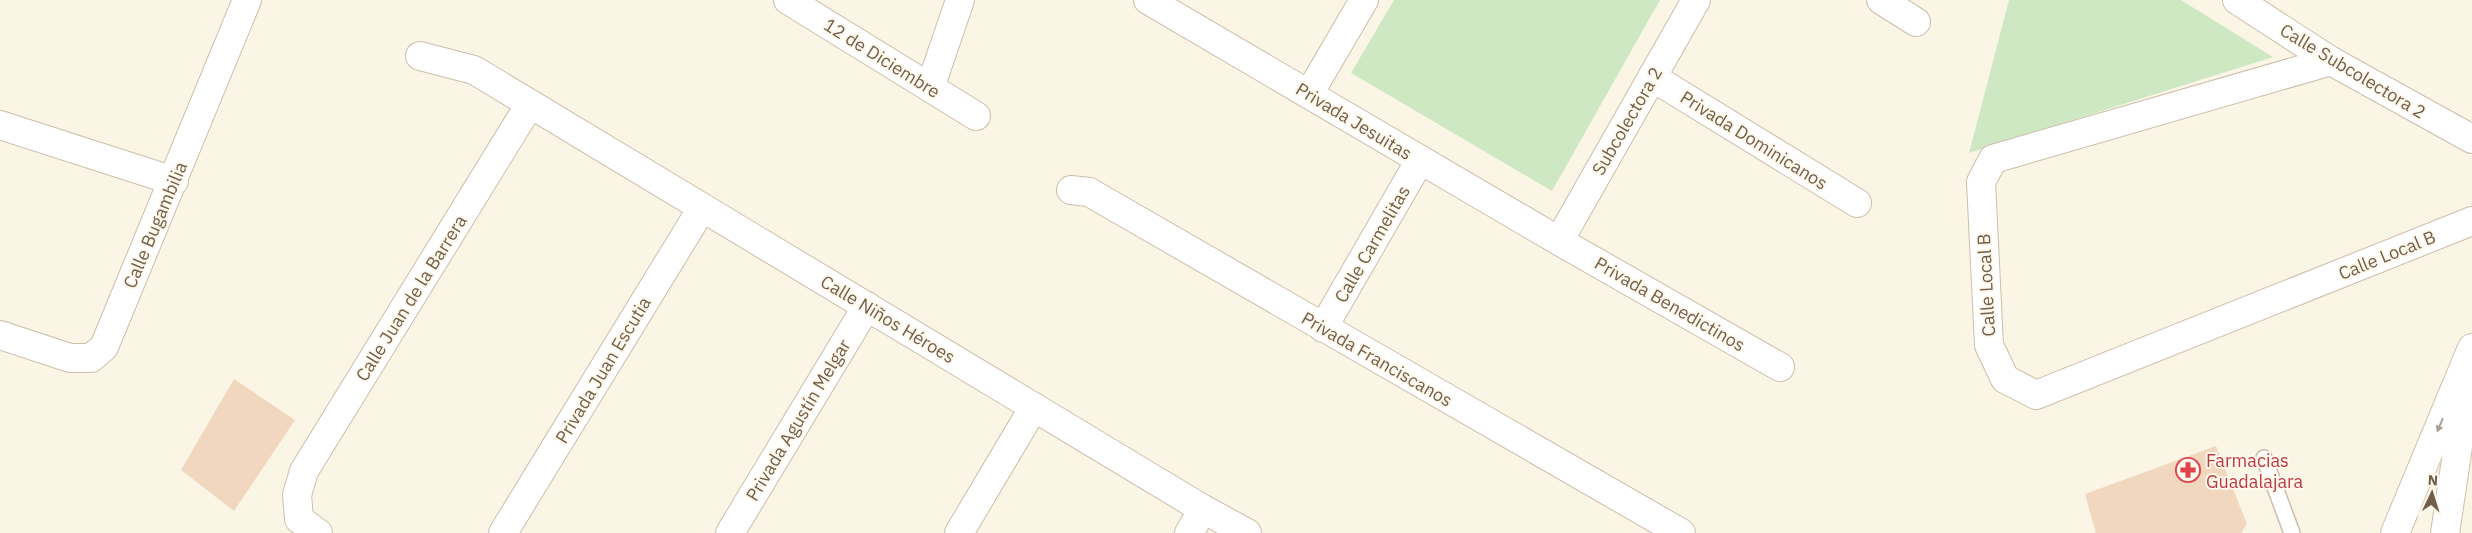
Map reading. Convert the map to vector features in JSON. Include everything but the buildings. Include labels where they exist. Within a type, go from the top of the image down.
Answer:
[{"type":"street","name":"Calle Bugambilia","points":[[0,335],[70,358],[91,358],[104,347],[247,0]]},
{"type":"street","name":"12 de Diciembre","points":[[788,0],[976,116]]},
{"type":"street","points":[[930,88],[960,0]]},
{"type":"street","name":"Privada Jesuitas","points":[[1148,0],[1559,241]]},
{"type":"street","points":[[1309,94],[1364,0]]},
{"type":"street","name":"Subcolectora 2","points":[[1559,241],[1696,0]]},
{"type":"street","points":[[1881,0],[1916,22]]},
{"type":"street","name":"Calle Subcolectora 2","points":[[2237,0],[2331,61],[2414,109],[2472,139]]},
{"type":"street","name":"Calle Niños Héroes","points":[[420,56],[474,70],[1203,509],[1247,533]]},
{"type":"street","name":"Calle Local B","points":[[2331,61],[1993,159],[1981,182],[1989,344],[2005,379],[2036,395],[2472,221]]},
{"type":"street","name":"Privada Dominicanos","points":[[1652,77],[1857,203]]},
{"type":"street","name":"Calle Juan de la Barrera","points":[[318,533],[299,519],[297,495],[304,471],[530,104]]},
{"type":"street","points":[[0,125],[174,181]]},
{"type":"street","name":"Calle Carmelitas","points":[[1323,328],[1420,160]]},
{"type":"street","name":"Privada Franciscanos","points":[[1071,190],[1088,192],[1681,533]]},
{"type":"street","name":"Privada Juan Escutia","points":[[503,533],[702,208]]},
{"type":"street","name":"Privada Benedictinos","points":[[1559,241],[1780,367]]},
{"type":"street","name":"Privada Agustín Melgar","points":[[730,533],[866,306]]},
{"type":"street","points":[[2395,533],[2472,350]]},
{"type":"street","points":[[2445,533],[2472,350]]},
{"type":"street","points":[[959,533],[1034,407]]},
{"type":"street","points":[[1189,533],[1203,509]]},
{"type":"lane","points":[[2264,458],[2292,533]]},
{"type":"green space","points":[[1394,0],[1660,0],[1552,191],[1351,73]]},
{"type":"green space","points":[[2009,0],[2181,0],[2273,57],[1969,153]]},
{"type":"place","name":"Farmacias Guadalajara","points":[[2188,470]]}]
